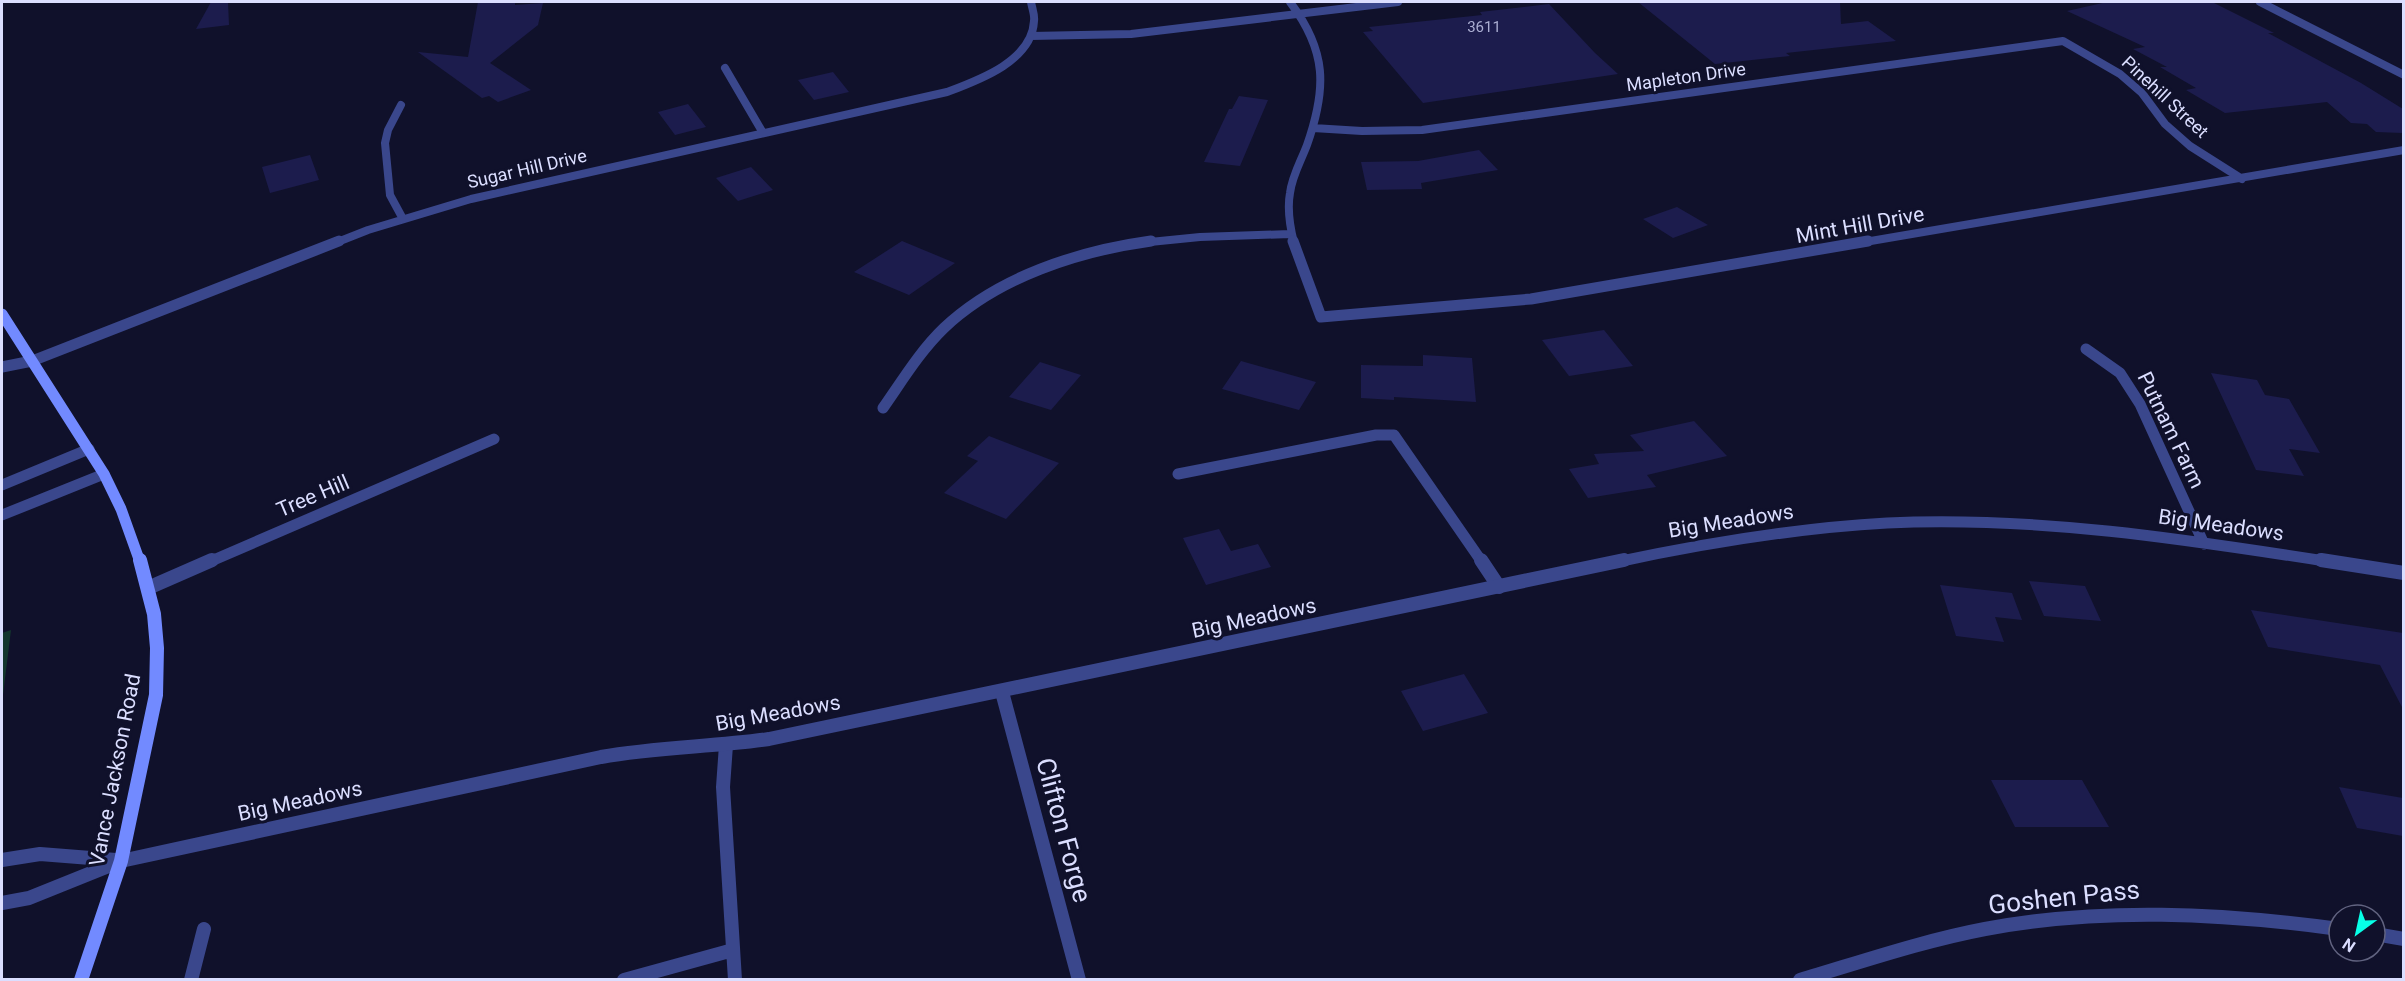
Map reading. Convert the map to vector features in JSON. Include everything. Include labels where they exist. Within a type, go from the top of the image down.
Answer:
[{"type":"main road","name":"Vance Jackson Road","points":[[2,314],[89,448],[121,509],[148,588],[157,648],[156,695],[120,861],[81,980]]},
{"type":"street","points":[[1031,2],[1035,17],[1031,36],[1104,36],[1398,2]]},
{"type":"street","points":[[883,408],[913,364],[946,327],[968,308],[1020,278],[1097,253],[1138,243],[1201,236],[1290,234],[1288,198],[1313,128],[1319,86],[1315,41],[1290,2]]},
{"type":"street","points":[[2260,2],[2376,59],[2403,75]]},
{"type":"street","name":"Sugar Hill Drive","points":[[2,368],[32,361],[329,245],[403,219],[530,184],[947,92],[979,79],[1005,63],[1023,47],[1031,36]]},
{"type":"street","name":"Mapleton Drive","points":[[1313,128],[1362,131],[1422,130],[2063,41]]},
{"type":"street","name":"Pinehill Street","points":[[2063,41],[2120,74],[2142,93],[2165,124],[2190,146],[2242,178]]},
{"type":"street","points":[[725,68],[763,133]]},
{"type":"street","points":[[401,105],[388,130],[385,143],[390,195],[403,219]]},
{"type":"street","name":"Mint Hill Drive","points":[[1290,234],[1321,317],[1531,299],[2403,150]]},
{"type":"street","name":"Putnam Farm","points":[[2086,349],[2121,373],[2140,404],[2204,544]]},
{"type":"street","points":[[1178,474],[1376,435],[1394,435],[1499,587]]},
{"type":"street","name":"Tree Hill","points":[[148,588],[494,439]]},
{"type":"street","points":[[2,484],[89,448]]},
{"type":"street","points":[[2,515],[104,474]]},
{"type":"street","name":"Big Meadows","points":[[2,903],[30,898],[120,861],[601,757],[646,749],[726,746],[1002,692],[1664,552],[1775,533],[1890,523],[2019,525],[2154,536],[2403,573]]},
{"type":"street","name":"Clifton Forge","points":[[1002,692],[1079,980]]},
{"type":"street","points":[[726,746],[723,787],[735,980]]},
{"type":"street","name":"Big Meadows","points":[[2,860],[40,854],[120,861]]},
{"type":"street","name":"Goshen Pass","points":[[1800,980],[1985,929],[2076,916],[2172,913],[2274,919],[2327,927]]},
{"type":"street","points":[[191,980],[204,929]]},
{"type":"street","points":[[2387,936],[2403,939]]},
{"type":"street","points":[[624,980],[733,950]]},
{"type":"green space","points":[[11,630],[2,703],[2,633]]},
{"type":"building","points":[[211,2],[228,2],[229,25],[196,29]]},
{"type":"building","points":[[478,2],[515,2],[515,5],[543,3],[538,25],[490,63],[531,90],[498,102],[489,96],[482,98],[418,52],[468,57]]},
{"type":"building","points":[[1638,2],[1840,2],[1841,24],[1868,21],[1896,41],[1786,53],[1790,56],[1715,64]]},
{"type":"building","points":[[2107,2],[2212,2],[2274,33],[2268,33],[2361,83],[2403,109],[2403,133],[2376,132],[2367,124],[2351,123],[2327,102],[2225,113],[2186,90],[2196,88],[2160,67],[2167,67],[2133,49],[2145,47],[2067,11]]},
{"type":"building","points":[[1549,4],[1618,74],[1423,103],[1363,32],[1373,31],[1369,27],[1482,15],[1480,12]]},
{"type":"building","points":[[833,72],[849,92],[814,100],[798,80]]},
{"type":"building","points":[[1239,96],[1268,100],[1240,166],[1204,162],[1229,109],[1232,109]]},
{"type":"building","points":[[688,104],[706,127],[675,135],[658,112]]},
{"type":"building","points":[[1479,150],[1498,170],[1421,183],[1422,189],[1367,190],[1361,162],[1418,161]]},
{"type":"building","points":[[310,155],[319,180],[270,193],[262,167]]},
{"type":"building","points":[[751,167],[773,190],[738,201],[716,178]]},
{"type":"building","points":[[1677,207],[1708,225],[1673,238],[1643,219]]},
{"type":"building","points":[[902,241],[955,263],[909,295],[854,272]]},
{"type":"building","points":[[1604,330],[1633,366],[1569,376],[1542,340]]},
{"type":"building","points":[[1423,355],[1472,358],[1476,402],[1394,397],[1394,400],[1361,398],[1361,365],[1423,366]]},
{"type":"building","points":[[1241,361],[1316,382],[1299,410],[1222,389]]},
{"type":"building","points":[[1040,362],[1081,375],[1051,410],[1009,397]]},
{"type":"building","points":[[2211,373],[2257,380],[2265,395],[2289,399],[2320,453],[2289,449],[2304,476],[2256,470]]},
{"type":"building","points":[[1694,421],[1727,456],[1647,475],[1656,487],[1588,498],[1569,469],[1599,464],[1594,454],[1644,451],[1630,435]]},
{"type":"building","points":[[989,436],[1059,463],[1006,519],[944,493],[978,461],[967,456]]},
{"type":"building","points":[[1219,529],[1231,551],[1258,544],[1271,567],[1206,585],[1183,538]]},
{"type":"building","points":[[2029,581],[2085,586],[2101,621],[2044,616]]},
{"type":"building","points":[[1940,585],[2012,593],[2022,620],[1995,617],[2004,642],[1956,636]]},
{"type":"building","points":[[2251,610],[2403,633],[2403,709],[2380,665],[2268,647]]},
{"type":"building","points":[[1464,674],[1488,713],[1423,731],[1401,691]]},
{"type":"building","points":[[1991,780],[2082,780],[2109,827],[2015,827]]},
{"type":"building","points":[[2339,787],[2403,798],[2403,836],[2357,828]]}]
